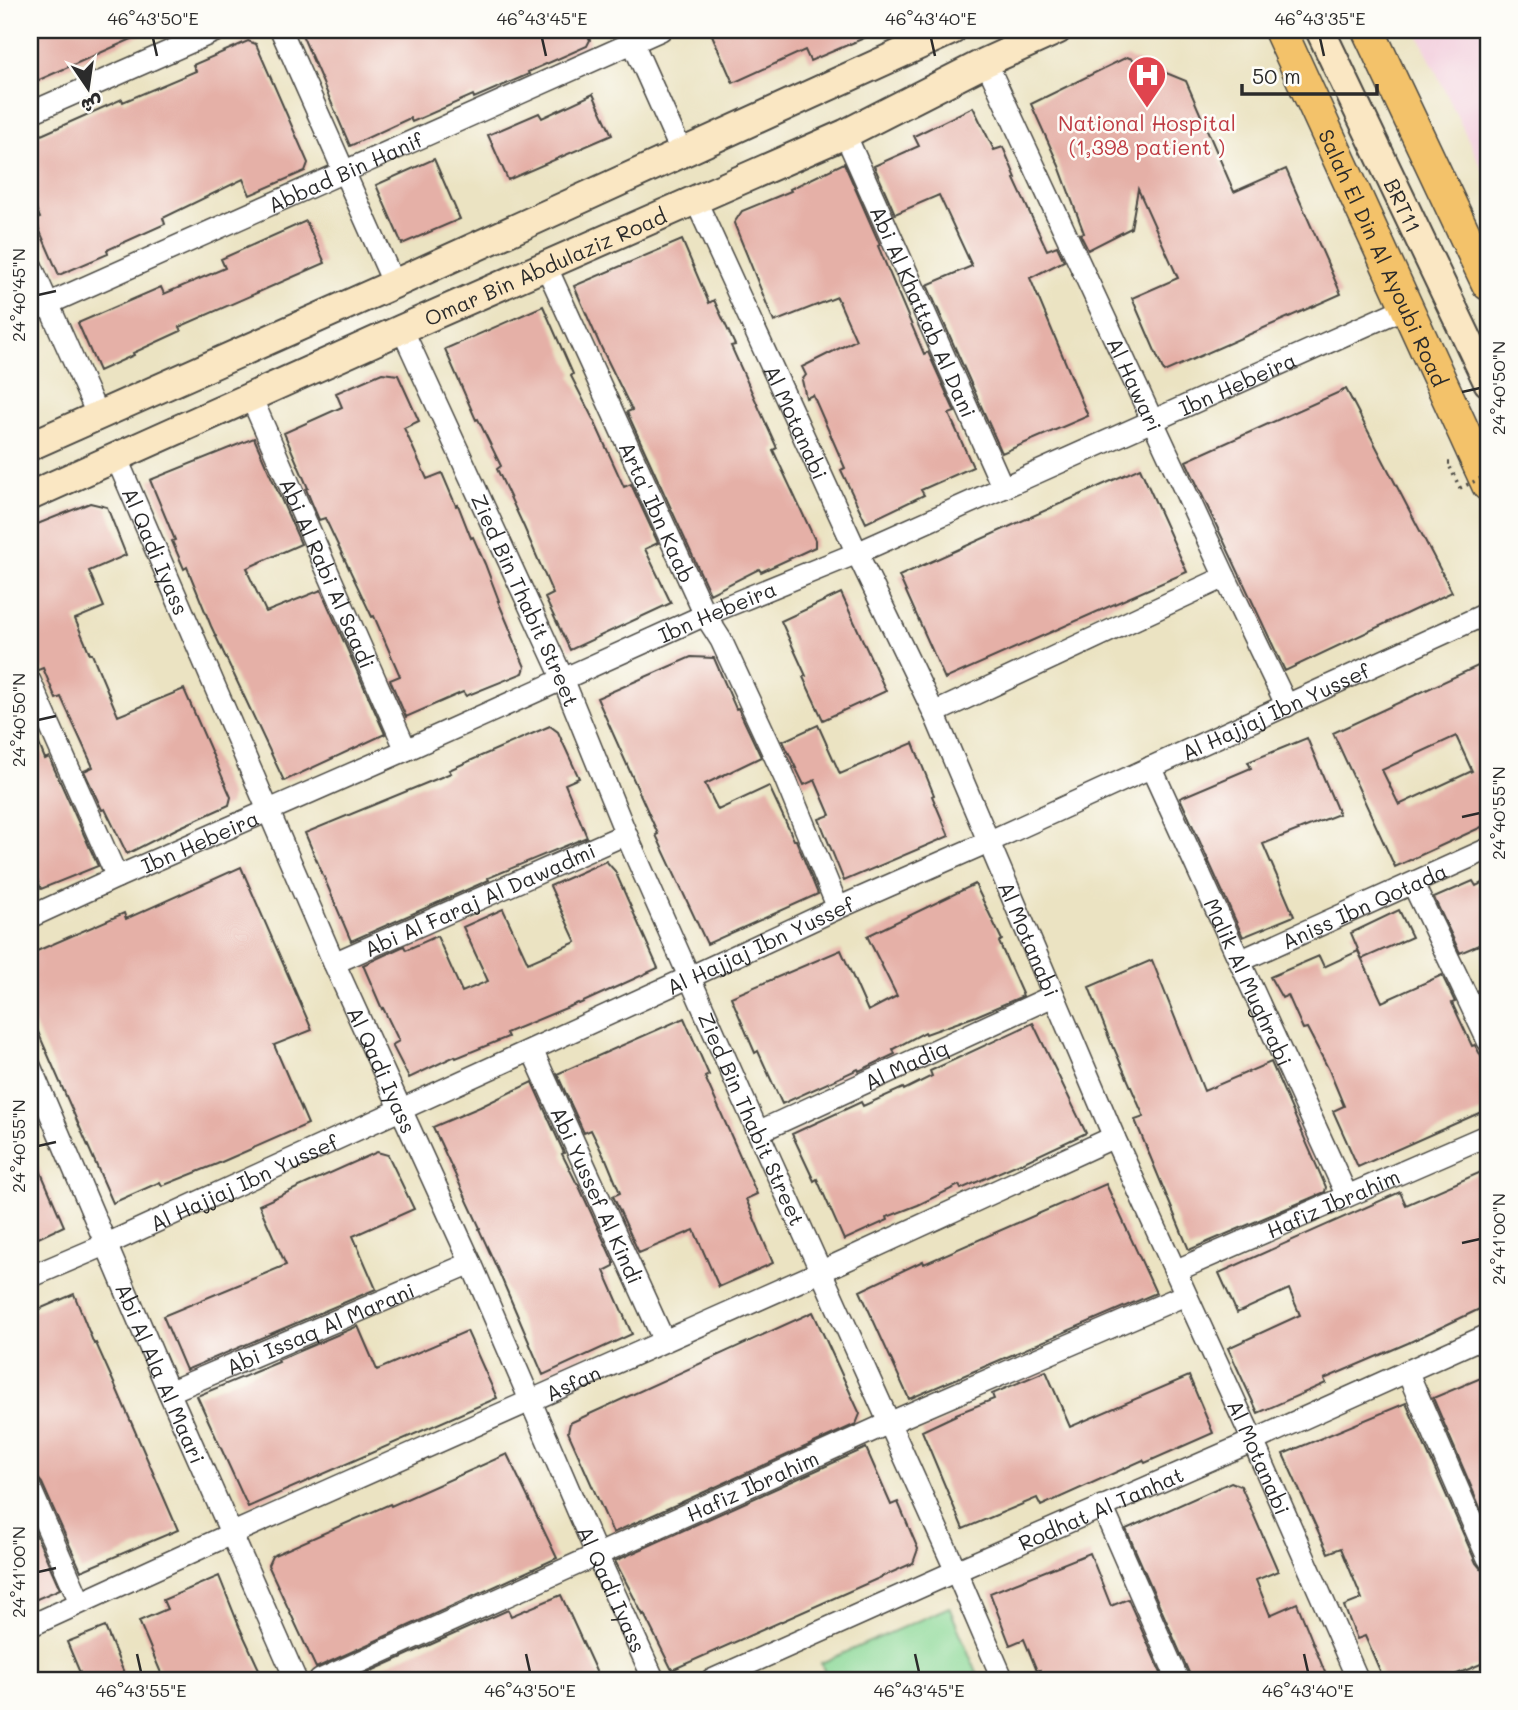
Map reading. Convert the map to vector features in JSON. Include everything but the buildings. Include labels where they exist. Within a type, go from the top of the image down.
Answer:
[{"type":"main road","points":[[30,446],[394,284],[951,30]]},
{"type":"main road","name":"Omar Bin Abdulaziz Road","points":[[30,496],[402,328],[845,134],[986,62],[1057,30]]},
{"type":"main road","name":"BRT11","points":[[1320,30],[1488,382]]},
{"type":"main road","points":[[1368,30],[1488,284]]},
{"type":"main road","name":"Salah El Din Al Ayoubi Road","points":[[1279,36],[1407,307],[1474,486]]},
{"type":"street","points":[[30,113],[218,30]]},
{"type":"street","points":[[281,30],[394,284]]},
{"type":"street","name":"Abbad Bin Hanif","points":[[39,308],[344,172],[630,36],[661,30]]},
{"type":"street","points":[[630,36],[682,153]]},
{"type":"street","name":"Al Hawari","points":[[986,62],[1287,706]]},
{"type":"street","name":"Abi Al Khattab Al Dani","points":[[845,134],[1003,488]]},
{"type":"street","name":"Al Motanabi","points":[[695,199],[857,553],[934,713],[1114,1137],[1253,1441],[1358,1680]]},
{"type":"street","points":[[30,263],[39,308],[98,416]]},
{"type":"street","name":"Arta' Ibn Kaab","points":[[546,266],[705,615],[721,640],[784,776],[838,908]]},
{"type":"street","name":"Ibn Hebeira","points":[[30,917],[705,615],[857,553],[1407,307]]},
{"type":"street","name":"Zied Bin Thabit Street","points":[[402,328],[563,679],[626,834],[1003,1680]]},
{"type":"street","name":"Abi Al Rabi Al Saadi","points":[[251,397],[406,750]]},
{"type":"street","name":"Al Qadi Iyass","points":[[116,457],[334,962],[471,1262],[654,1680]]},
{"type":"street","points":[[934,713],[1226,577]]},
{"type":"street","name":"Al Hajjaj Ibn Yussef","points":[[30,1277],[1488,613]]},
{"type":"street","points":[[30,681],[117,877]]},
{"type":"street","name":"Malik Al Mughrabi","points":[[1151,767],[1347,1196]]},
{"type":"street","name":"Abi Al Faraj Al Dawadmi","points":[[334,962],[626,834]]},
{"type":"street","name":"Aniss Ibn Qotada","points":[[1240,961],[1488,849]]},
{"type":"street","points":[[1413,884],[1488,1041]]},
{"type":"street","name":"Al Madiq","points":[[758,1132],[1053,996]]},
{"type":"street","name":"Abi Yussef Al Kindi","points":[[532,1050],[664,1341]]},
{"type":"street","name":"Abi Al Ala Al Maari","points":[[30,1066],[36,1098],[105,1245],[296,1680]]},
{"type":"street","name":"Hafiz Ibrahim","points":[[1175,1271],[1488,1135]]},
{"type":"street","name":"Asfan","points":[[30,1626],[820,1272],[1114,1137]]},
{"type":"street","name":"Abi Issaq Al Marani","points":[[169,1392],[471,1262]]},
{"type":"street","name":"Hafiz Ibrahim","points":[[320,1680],[889,1423],[1185,1295]]},
{"type":"street","name":"Rodhat Al Tanhat","points":[[712,1680],[1488,1335]]},
{"type":"street","points":[[1407,1371],[1488,1558]]},
{"type":"street","points":[[30,1488],[80,1602]]},
{"type":"street","points":[[1102,1506],[1178,1680]]},
{"type":"path","points":[[1474,486],[1488,475]]},
{"type":"shaded area","points":[[1416,30],[1488,30],[1488,181]]},
{"type":"green space","points":[[949,1607],[980,1680],[828,1680],[821,1663]]},
{"type":"place","name":"National Hospital (1,398 patient )","points":[[1147,109]]}]
